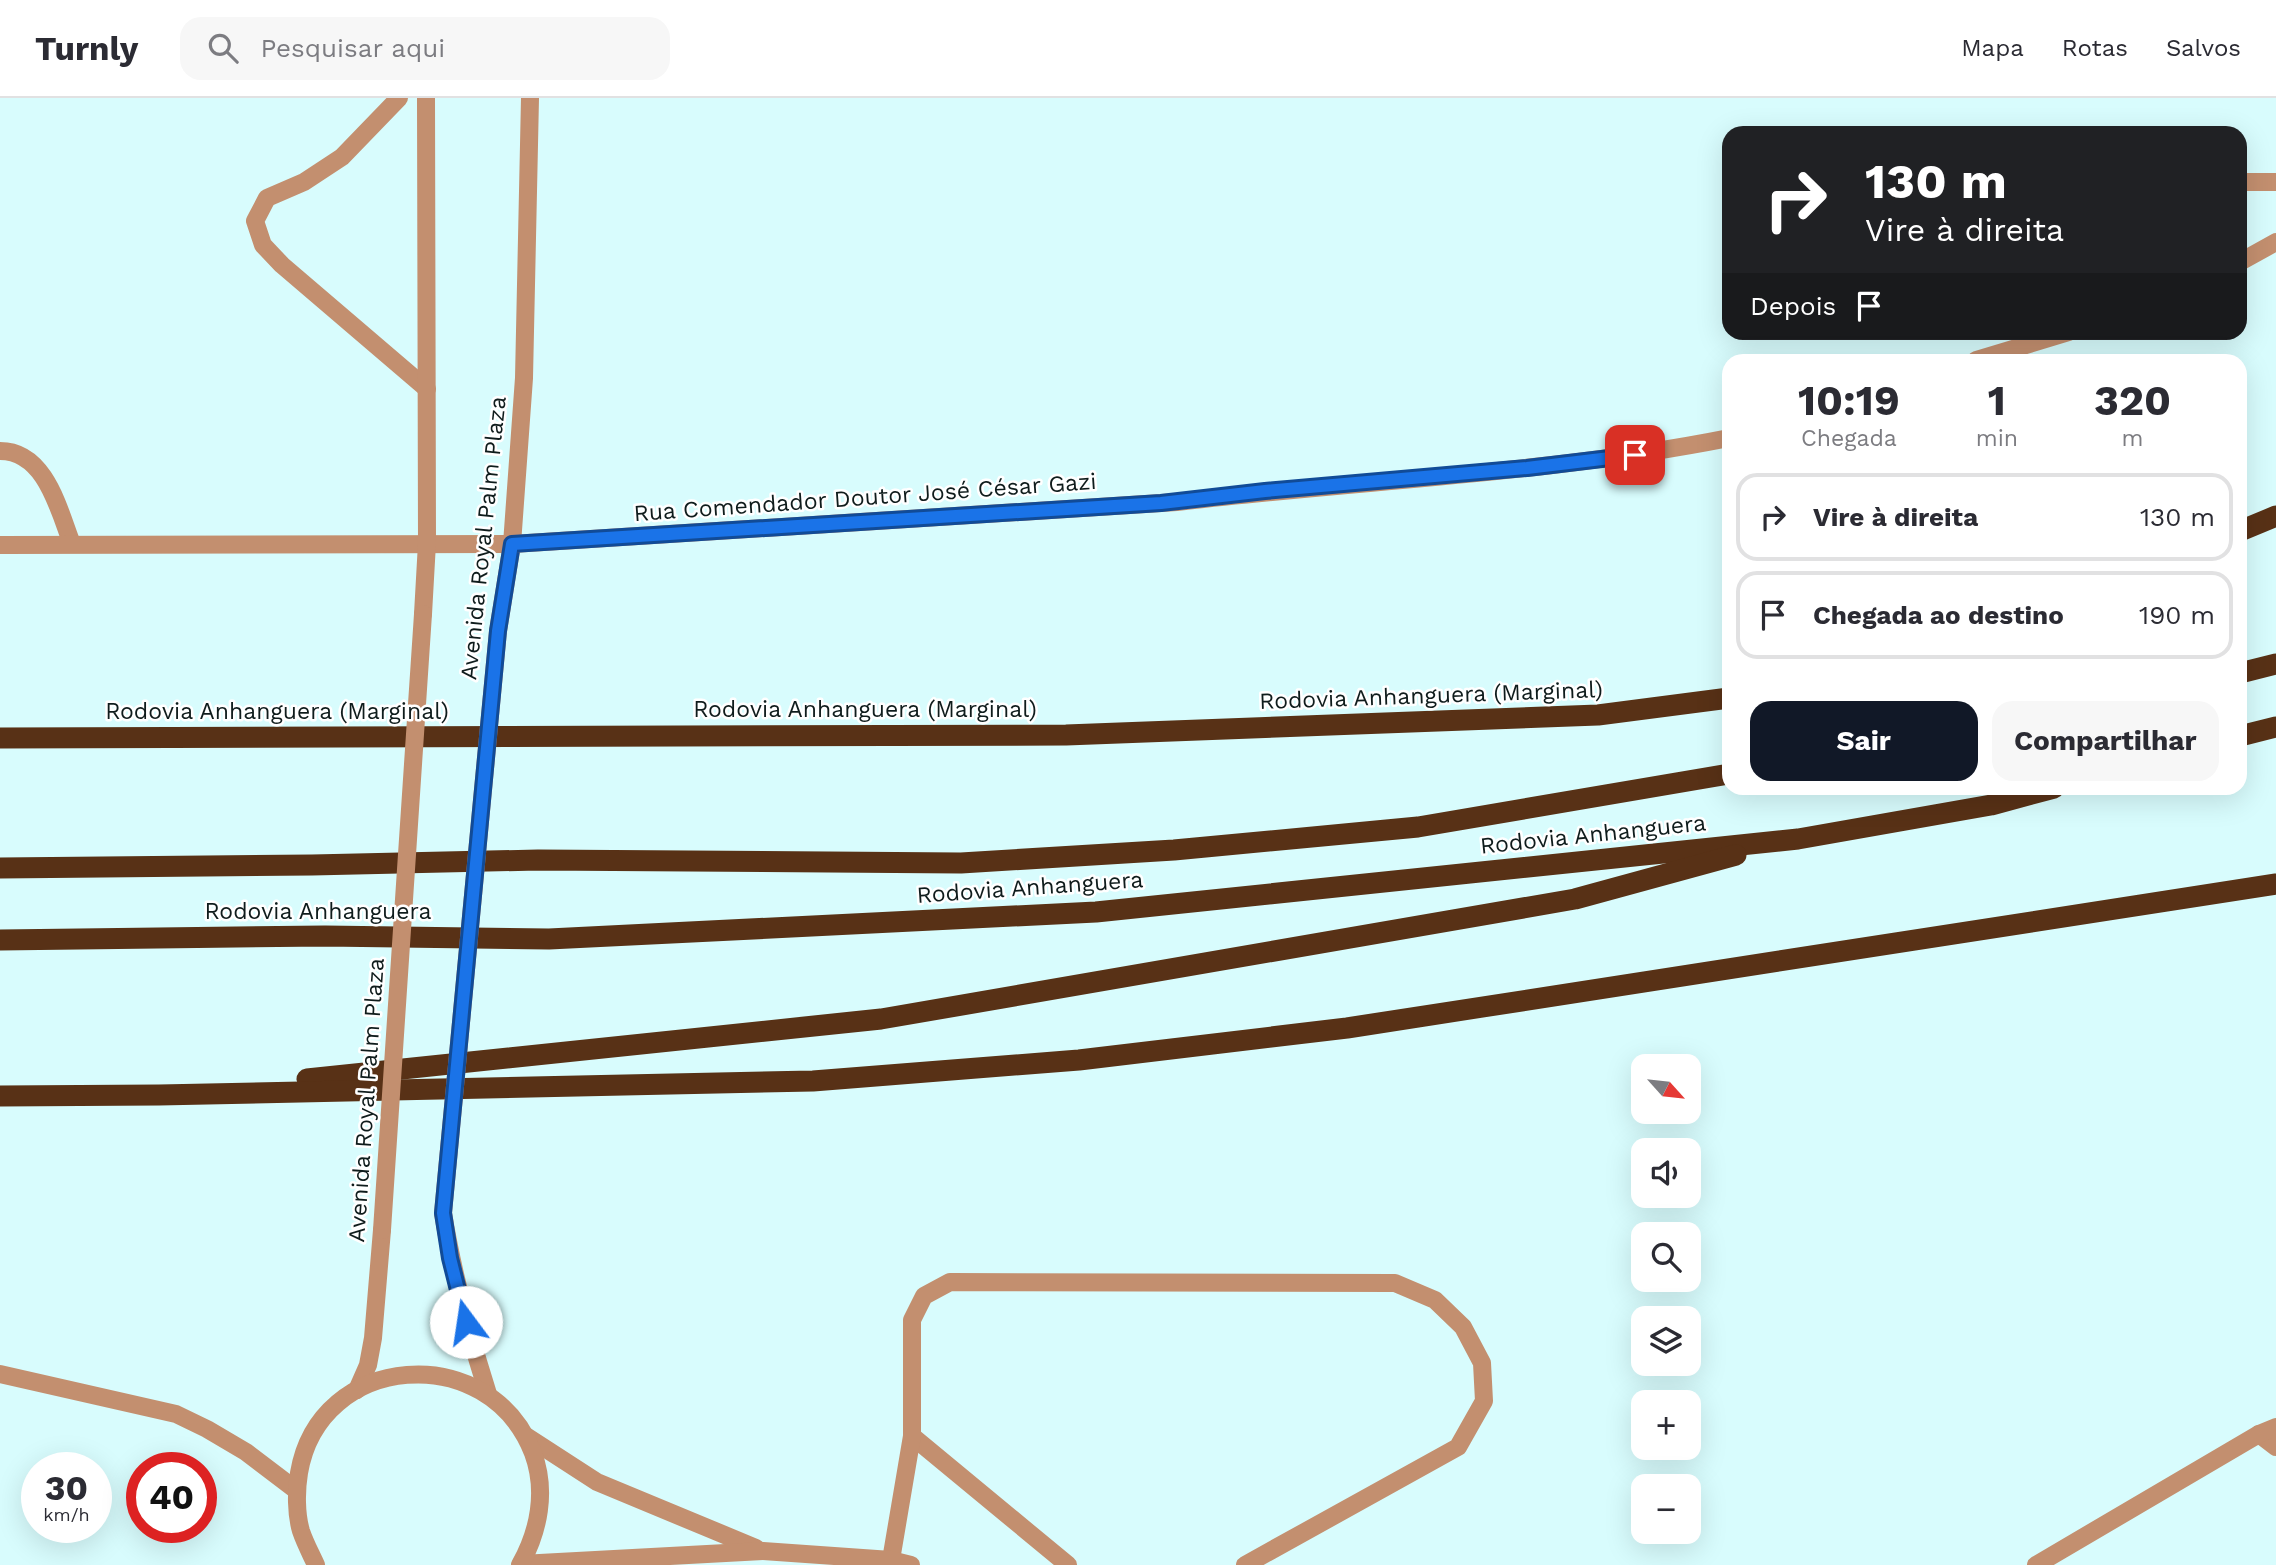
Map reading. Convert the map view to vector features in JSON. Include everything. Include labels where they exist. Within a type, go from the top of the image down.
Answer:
[{"type":"highway","points":[[2247,528],[2276,516]]},
{"type":"highway","points":[[2247,671],[2276,662]]},
{"type":"highway","name":"Rodovia Anhanguera (Marginal)","points":[[0,738],[1066,735],[1598,715],[1722,699]]},
{"type":"highway","points":[[2247,734],[2276,727]]},
{"type":"highway","name":"Rodovia Anhanguera","points":[[0,868],[538,860],[974,862],[1174,850],[1418,827],[1722,775]]},
{"type":"highway","name":"Rodovia Anhanguera","points":[[0,940],[325,936],[549,939],[1096,912],[1798,839],[1991,805],[2028,795]]},
{"type":"highway","points":[[159,1095],[881,1019],[1575,899],[1798,839]]},
{"type":"highway","points":[[0,1096],[813,1081],[1079,1060],[1347,1028],[2276,884]]},
{"type":"street","points":[[399,98],[342,157],[304,182],[267,198],[256,221],[264,245],[282,265],[427,389]]},
{"type":"street","name":"Avenida Royal Palm Plaza","points":[[358,1390],[368,1365],[373,1338],[382,1230],[427,543],[426,98]]},
{"type":"street","name":"Avenida Royal Palm Plaza","points":[[488,1394],[450,1258],[443,1213],[498,631],[512,544],[524,379],[530,98]]},
{"type":"street","points":[[2247,182],[2276,182]]},
{"type":"street","points":[[2247,258],[2276,242]]},
{"type":"street","points":[[1996,354],[2042,340]]},
{"type":"street","name":"Rua Comendador Doutor José César Gazi","points":[[0,545],[512,544],[1177,502],[1265,491],[1527,468],[1662,451],[1722,439]]},
{"type":"street","points":[[0,451],[9,451],[29,461],[46,479],[72,544]]},
{"type":"street","points":[[891,1560],[912,1436],[912,1320],[924,1296],[950,1282],[1395,1283],[1435,1300],[1463,1326],[1482,1363],[1484,1401],[1458,1447],[1245,1565]]},
{"type":"street","points":[[316,1565],[300,1530],[296,1490],[301,1460],[314,1432],[333,1408],[358,1390],[389,1376],[424,1373],[457,1379],[488,1394],[509,1413],[526,1436],[538,1467],[541,1501],[535,1534],[520,1564],[763,1550],[891,1560],[911,1565]]},
{"type":"street","points":[[0,1374],[176,1414],[247,1451],[296,1490]]},
{"type":"street","points":[[2036,1565],[2259,1434],[2276,1427]]},
{"type":"street","points":[[2259,1434],[2276,1447]]},
{"type":"street","points":[[526,1436],[597,1482],[763,1550]]},
{"type":"street","points":[[912,1436],[1068,1565]]},
{"type":"route","points":[[466,1322],[450,1258],[443,1213],[498,631],[512,544],[1161,503],[1635,455]]}]
